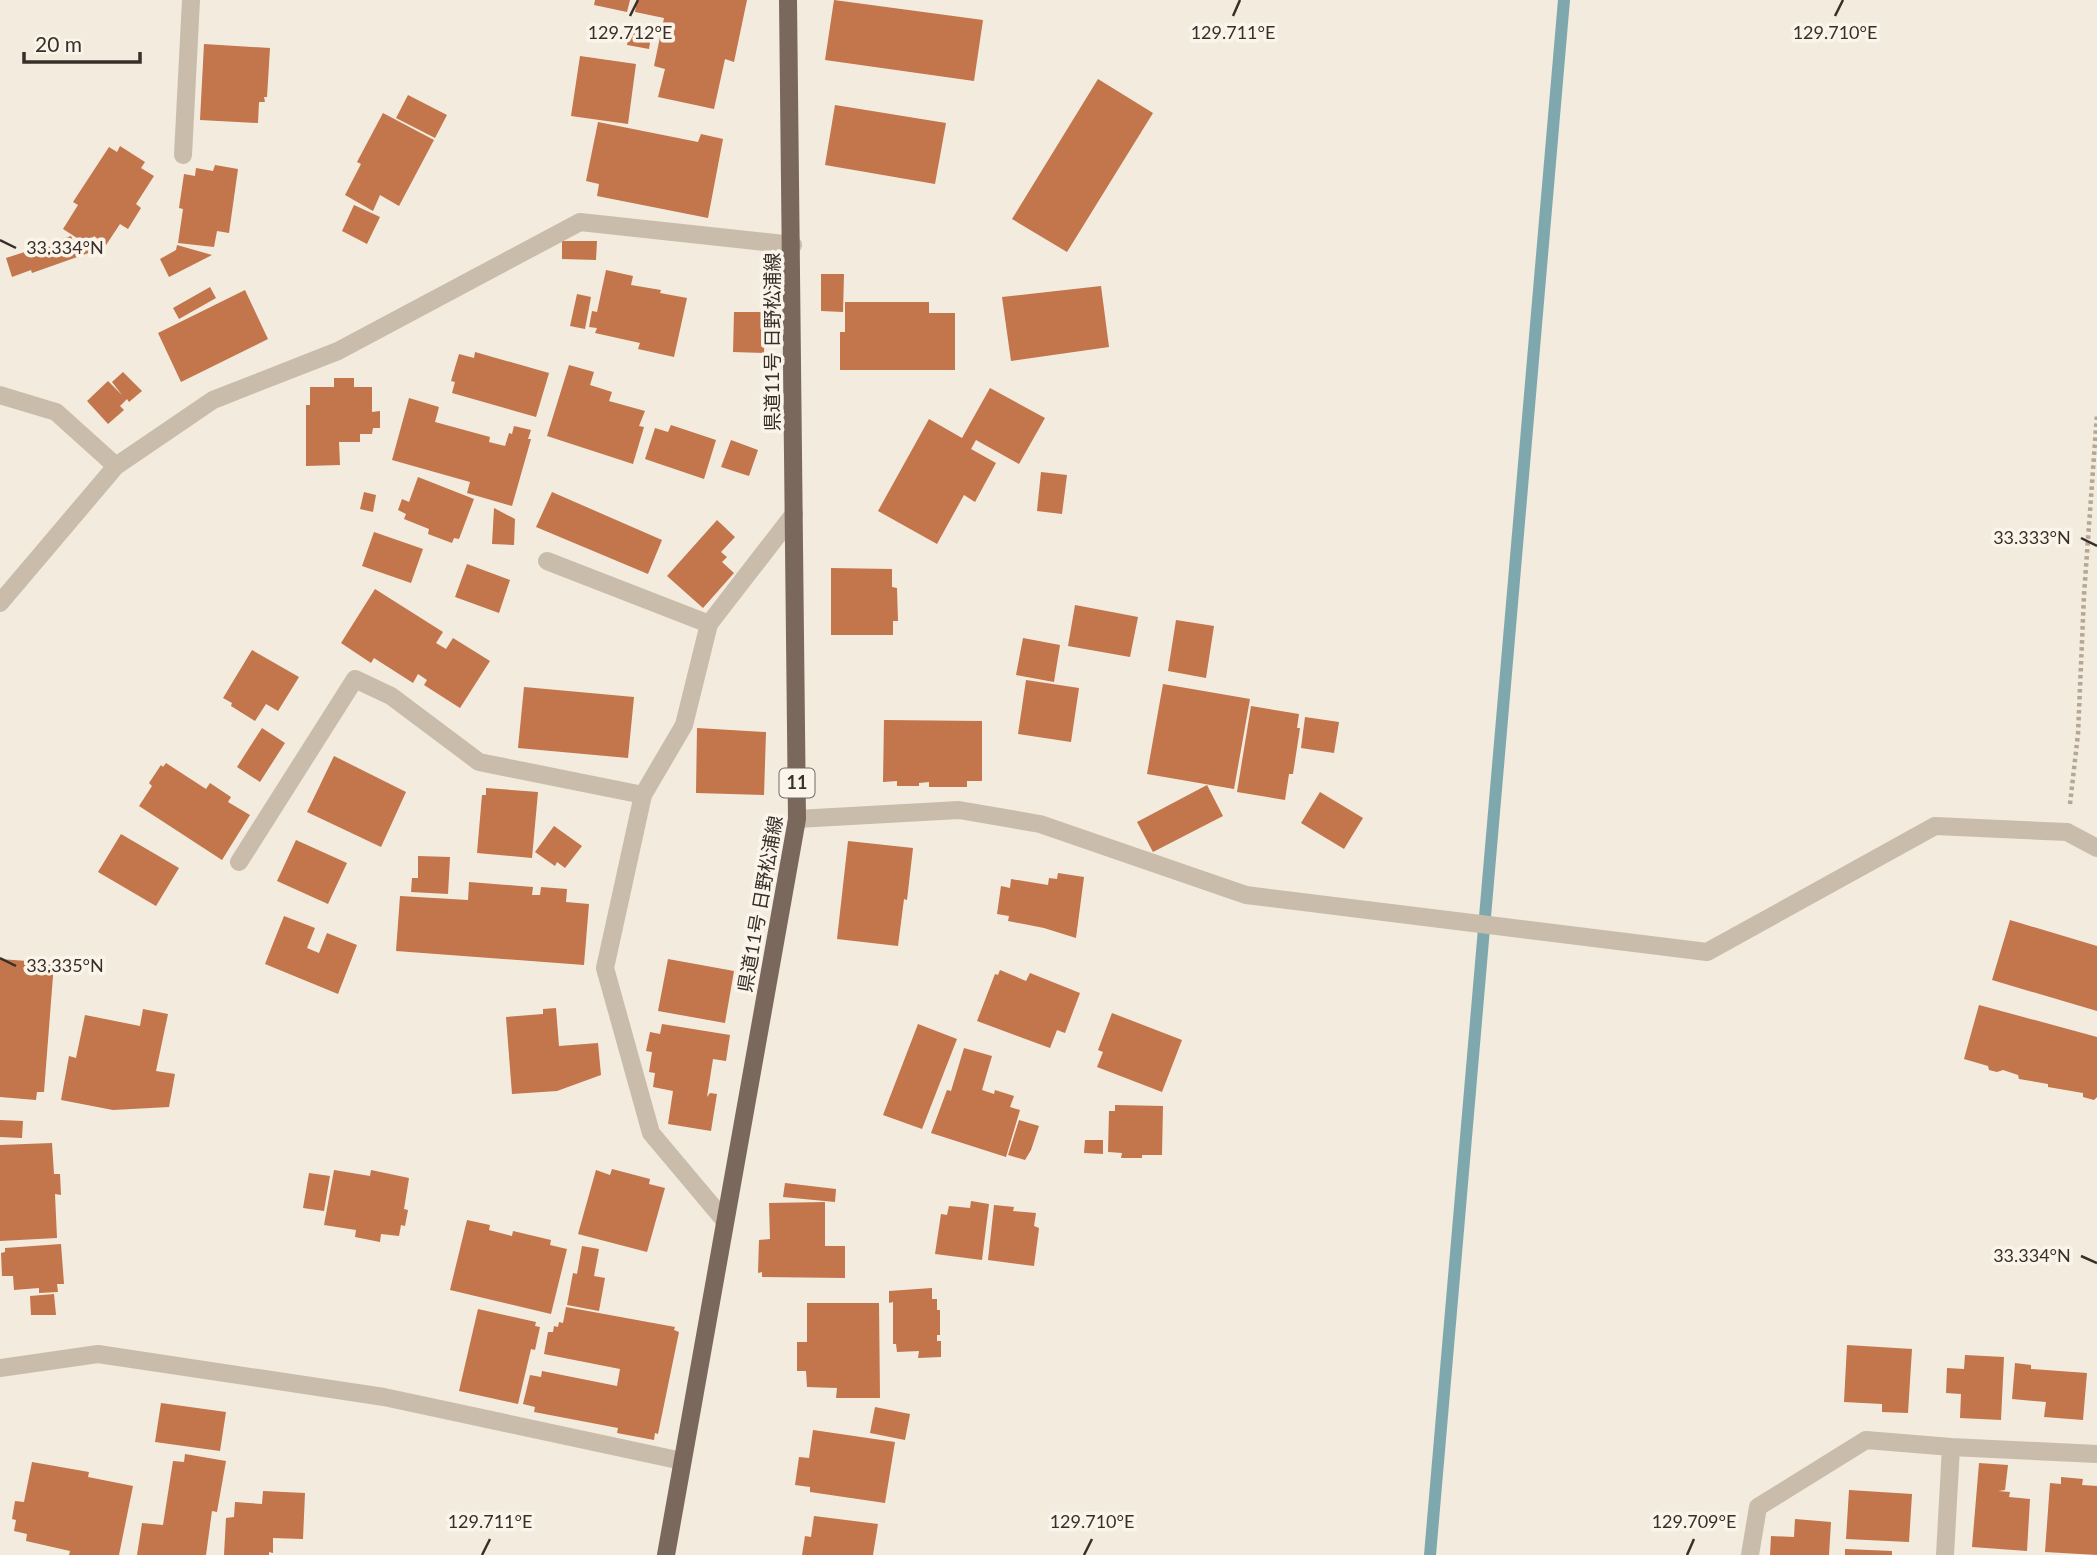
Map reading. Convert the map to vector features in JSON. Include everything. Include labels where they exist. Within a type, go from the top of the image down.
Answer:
[{"type":"main road","name":"県道11号 日野松浦線","points":[[666,1555],[797,819],[793,245],[788,0]]},
{"type":"street","points":[[183,155],[191,0]]},
{"type":"street","points":[[0,603],[116,466],[213,400],[338,351],[580,222],[793,245]]},
{"type":"street","points":[[0,395],[56,412],[116,466]]},
{"type":"street","points":[[725,1221],[651,1133],[606,968],[643,794],[684,725],[709,624],[794,514]]},
{"type":"street","points":[[547,561],[709,624]]},
{"type":"street","points":[[239,862],[355,679],[391,696],[479,762],[643,794]]},
{"type":"street","points":[[797,819],[959,810],[1040,824],[1246,895],[1707,952],[1936,826],[2067,832],[2097,848]]},
{"type":"street","points":[[0,1368],[98,1354],[384,1397],[682,1461]]},
{"type":"street","points":[[1750,1555],[1758,1507],[1866,1440],[2097,1454]]},
{"type":"street","points":[[1945,1555],[1951,1447]]},
{"type":"path","points":[[2067,832],[2078,733],[2084,595],[2097,414]]},
{"type":"building","points":[[595,0],[630,0],[627,12],[594,5]]},
{"type":"building","points":[[637,0],[747,0],[734,62],[725,59],[714,109],[658,97],[665,69],[654,66],[664,18],[635,12]]},
{"type":"building","points":[[834,0],[983,20],[974,81],[825,60]]},
{"type":"building","points":[[630,25],[652,30],[649,49],[627,45]]},
{"type":"building","points":[[204,44],[270,48],[267,97],[264,97],[265,102],[259,102],[258,123],[200,120]]},
{"type":"building","points":[[580,56],[636,64],[628,124],[571,116]]},
{"type":"building","points":[[1098,79],[1153,113],[1067,252],[1012,219]]},
{"type":"building","points":[[408,95],[447,115],[435,138],[396,118]]},
{"type":"building","points":[[835,105],[946,123],[935,184],[825,165]]},
{"type":"building","points":[[383,113],[434,140],[399,206],[380,195],[373,211],[345,195],[361,164],[357,162]]},
{"type":"building","points":[[598,122],[698,142],[701,134],[723,139],[708,218],[597,196],[599,184],[586,181]]},
{"type":"building","points":[[120,146],[145,162],[141,168],[154,176],[136,204],[141,208],[128,229],[120,224],[106,245],[94,236],[88,245],[63,229],[78,205],[73,202],[109,147],[117,152]]},
{"type":"building","points":[[215,165],[238,169],[229,233],[217,231],[214,247],[178,243],[184,174],[195,176],[196,168],[213,171]]},
{"type":"building","points":[[354,205],[380,217],[367,244],[342,231]]},
{"type":"building","points":[[71,236],[76,249],[95,243],[97,250],[32,273],[31,270],[12,277],[6,258],[37,248],[35,243],[46,239],[48,244]]},
{"type":"building","points":[[562,241],[597,241],[596,260],[562,259]]},
{"type":"building","points":[[177,245],[212,255],[169,277],[160,259],[176,250]]},
{"type":"building","points":[[606,270],[633,276],[631,285],[687,298],[674,357],[638,349],[640,343],[595,333],[597,328],[589,327],[592,311],[597,312]]},
{"type":"building","points":[[821,274],[844,274],[843,312],[821,311]]},
{"type":"building","points":[[1101,286],[1109,347],[1011,361],[1002,297]]},
{"type":"building","points":[[210,287],[216,298],[179,319],[173,308]]},
{"type":"building","points":[[245,290],[268,339],[181,382],[158,333]]},
{"type":"building","points":[[577,294],[591,297],[585,329],[570,326]]},
{"type":"building","points":[[845,302],[929,302],[929,313],[955,313],[955,370],[840,370],[840,332],[845,332]]},
{"type":"building","points":[[734,312],[765,312],[764,353],[733,352]]},
{"type":"building","points":[[475,352],[549,373],[536,417],[452,393],[455,382],[451,381],[459,354],[474,358]]},
{"type":"building","points":[[569,365],[594,372],[590,385],[612,392],[609,401],[645,411],[639,426],[644,427],[633,464],[547,436]]},
{"type":"building","points":[[123,372],[142,391],[129,402],[127,399],[120,406],[124,410],[108,424],[87,401],[108,381],[122,395],[112,382]]},
{"type":"building","points":[[334,378],[354,378],[354,387],[372,387],[372,412],[380,411],[380,428],[373,428],[372,434],[360,434],[360,442],[339,442],[340,465],[306,466],[306,405],[310,405],[310,387],[334,387]]},
{"type":"building","points":[[990,388],[1045,418],[1019,464],[976,440],[971,449],[996,463],[975,502],[964,495],[937,544],[878,511],[929,419],[962,438]]},
{"type":"building","points":[[409,398],[439,407],[435,422],[490,437],[489,442],[505,446],[514,426],[531,430],[528,439],[531,439],[512,506],[467,493],[470,482],[392,460]]},
{"type":"building","points":[[671,425],[716,440],[704,479],[645,459],[655,428],[668,432]]},
{"type":"building","points":[[731,440],[758,450],[749,476],[721,467]]},
{"type":"building","points":[[1041,472],[1067,475],[1062,514],[1037,511]]},
{"type":"building","points":[[418,477],[474,499],[459,539],[454,538],[452,543],[428,534],[429,529],[404,519],[406,514],[398,510],[402,499],[409,502]]},
{"type":"building","points":[[364,492],[376,495],[373,512],[360,509]]},
{"type":"building","points":[[552,492],[662,540],[648,574],[536,527]]},
{"type":"building","points":[[494,508],[515,519],[514,545],[492,544]]},
{"type":"building","points":[[717,520],[735,537],[721,552],[727,557],[722,562],[734,573],[703,608],[667,576]]},
{"type":"building","points":[[374,532],[423,549],[411,583],[362,566]]},
{"type":"building","points":[[467,564],[510,580],[499,613],[455,597]]},
{"type":"building","points":[[831,568],[892,569],[892,587],[897,588],[898,621],[893,621],[893,635],[831,635]]},
{"type":"building","points":[[375,589],[443,632],[436,643],[446,649],[453,638],[490,661],[460,708],[424,685],[427,680],[418,674],[413,683],[374,658],[371,663],[341,643]]},
{"type":"building","points":[[1075,605],[1138,617],[1130,657],[1068,646]]},
{"type":"building","points":[[1176,620],[1214,626],[1206,678],[1168,671]]},
{"type":"building","points":[[1023,638],[1060,645],[1054,682],[1016,675]]},
{"type":"building","points":[[252,650],[299,677],[278,711],[266,704],[255,721],[223,698]]},
{"type":"building","points":[[1026,680],[1079,688],[1071,742],[1018,734]]},
{"type":"building","points":[[1163,684],[1250,699],[1234,789],[1147,774]]},
{"type":"building","points":[[524,687],[634,697],[628,758],[518,748]]},
{"type":"building","points":[[1251,706],[1299,714],[1297,728],[1300,728],[1293,774],[1289,774],[1285,800],[1237,792]]},
{"type":"building","points":[[1305,717],[1339,722],[1334,753],[1301,748]]},
{"type":"building","points":[[884,720],[982,721],[982,781],[967,781],[967,787],[929,787],[929,782],[919,783],[919,786],[897,786],[897,781],[883,782]]},
{"type":"building","points":[[262,728],[285,743],[260,782],[237,767]]},
{"type":"building","points":[[697,728],[766,732],[764,795],[696,793]]},
{"type":"building","points":[[334,756],[406,792],[381,847],[307,812]]},
{"type":"building","points":[[166,763],[206,789],[210,783],[231,797],[228,802],[250,815],[222,860],[139,806],[152,786],[149,783],[161,765],[163,767]]},
{"type":"building","points":[[1207,785],[1223,816],[1153,852],[1137,822]]},
{"type":"building","points":[[486,788],[538,792],[532,858],[477,853],[482,795],[486,795]]},
{"type":"building","points":[[1320,792],[1363,818],[1344,849],[1301,823]]},
{"type":"building","points":[[554,826],[582,846],[565,868],[557,862],[555,866],[535,852]]},
{"type":"building","points":[[121,834],[179,868],[156,906],[98,872]]},
{"type":"building","points":[[296,840],[347,863],[328,904],[277,881]]},
{"type":"building","points":[[848,841],[913,848],[898,946],[837,939]]},
{"type":"building","points":[[418,856],[450,857],[448,894],[411,892],[412,878],[418,878]]},
{"type":"building","points":[[1058,873],[1084,877],[1076,938],[1008,921],[1009,916],[997,914],[1001,886],[1010,888],[1011,879],[1048,885],[1049,878],[1057,879]]},
{"type":"building","points":[[469,882],[533,887],[532,895],[540,895],[541,887],[567,889],[566,902],[589,904],[584,965],[396,951],[400,896],[468,900]]},
{"type":"building","points":[[284,916],[315,928],[307,948],[319,953],[327,933],[357,945],[338,994],[265,964]]},
{"type":"building","points":[[2010,920],[2097,946],[2097,1011],[1992,980]]},
{"type":"building","points":[[0,959],[54,963],[44,1092],[37,1092],[36,1100],[0,1097]]},
{"type":"building","points":[[668,959],[734,971],[725,1023],[658,1011]]},
{"type":"building","points":[[1000,970],[1026,981],[1030,973],[1080,993],[1065,1033],[1057,1030],[1050,1048],[977,1021],[995,974],[998,975]]},
{"type":"building","points":[[1979,1005],[2097,1037],[2097,1097],[2094,1100],[2083,1097],[2083,1093],[2019,1079],[2018,1075],[2003,1070],[1989,1070],[1988,1066],[1964,1059]]},
{"type":"building","points":[[556,1008],[559,1046],[598,1043],[601,1075],[557,1091],[512,1094],[506,1017],[543,1014],[543,1009]]},
{"type":"building","points":[[143,1009],[168,1014],[156,1071],[175,1074],[169,1107],[113,1110],[61,1100],[69,1056],[76,1058],[85,1015],[140,1026]]},
{"type":"building","points":[[1112,1013],[1182,1040],[1162,1092],[1097,1067],[1103,1052],[1098,1050]]},
{"type":"building","points":[[662,1024],[730,1035],[726,1061],[713,1059],[707,1097],[710,1093],[717,1094],[711,1131],[668,1124],[673,1091],[653,1087],[655,1073],[649,1072],[652,1052],[646,1051],[650,1032],[660,1034]]},
{"type":"building","points":[[918,1024],[957,1039],[922,1129],[883,1115]]},
{"type":"building","points":[[964,1048],[992,1056],[982,1090],[994,1094],[995,1090],[1014,1096],[1010,1107],[1020,1110],[1006,1157],[931,1133],[947,1090],[951,1091]]},
{"type":"building","points":[[1115,1105],[1163,1106],[1162,1155],[1121,1158],[1122,1153],[1108,1152],[1109,1111],[1115,1111]]},
{"type":"building","points":[[0,1120],[23,1121],[22,1138],[0,1137]]},
{"type":"building","points":[[1019,1120],[1039,1126],[1025,1160],[1008,1155]]},
{"type":"building","points":[[1085,1140],[1103,1140],[1103,1154],[1084,1153]]},
{"type":"building","points":[[52,1143],[54,1174],[60,1174],[61,1195],[55,1194],[57,1238],[0,1241],[0,1145]]},
{"type":"building","points":[[612,1169],[650,1179],[649,1184],[665,1188],[647,1252],[578,1234],[596,1170],[610,1175]]},
{"type":"building","points":[[334,1170],[370,1176],[371,1170],[409,1178],[404,1209],[408,1210],[405,1226],[401,1225],[399,1236],[381,1234],[380,1242],[355,1237],[356,1230],[324,1225]]},
{"type":"building","points":[[309,1173],[330,1176],[324,1211],[303,1208]]},
{"type":"building","points":[[785,1183],[836,1189],[835,1202],[783,1197]]},
{"type":"building","points":[[971,1201],[989,1204],[982,1260],[935,1254],[941,1214],[947,1215],[949,1206],[970,1208]]},
{"type":"building","points":[[825,1202],[825,1246],[845,1246],[845,1278],[762,1277],[762,1272],[758,1273],[759,1240],[770,1239],[769,1203]]},
{"type":"building","points":[[994,1205],[1014,1207],[1013,1211],[1036,1213],[1034,1226],[1039,1228],[1034,1266],[988,1260]]},
{"type":"building","points":[[467,1220],[490,1225],[489,1230],[512,1236],[513,1231],[551,1240],[550,1245],[567,1249],[551,1314],[450,1290]]},
{"type":"building","points":[[61,1244],[64,1284],[57,1284],[58,1292],[39,1293],[39,1288],[14,1290],[13,1276],[2,1276],[1,1253],[5,1252],[5,1248]]},
{"type":"building","points":[[582,1246],[599,1249],[594,1276],[605,1278],[599,1311],[567,1305]]},
{"type":"building","points":[[932,1288],[932,1299],[937,1299],[937,1310],[940,1310],[940,1335],[937,1335],[937,1341],[941,1341],[941,1357],[918,1358],[919,1351],[897,1352],[896,1344],[893,1344],[893,1302],[889,1303],[889,1291]]},
{"type":"building","points":[[54,1294],[56,1315],[31,1315],[30,1296]]},
{"type":"building","points":[[807,1303],[879,1303],[880,1398],[836,1398],[837,1388],[807,1387],[806,1371],[797,1371],[797,1342],[807,1342]]},
{"type":"building","points":[[566,1307],[675,1327],[674,1330],[679,1332],[658,1434],[655,1433],[654,1440],[617,1433],[618,1428],[534,1412],[535,1407],[523,1404],[530,1375],[541,1377],[542,1371],[617,1386],[620,1369],[544,1354],[548,1332],[553,1332],[554,1326],[558,1327],[559,1322],[563,1323]]},
{"type":"building","points":[[478,1309],[536,1322],[535,1326],[540,1327],[535,1350],[531,1349],[518,1404],[459,1391]]},
{"type":"building","points":[[1847,1345],[1912,1349],[1908,1413],[1882,1412],[1882,1404],[1844,1402]]},
{"type":"building","points":[[1965,1355],[2004,1357],[2001,1420],[1960,1418],[1961,1394],[1946,1393],[1947,1368],[1964,1369]]},
{"type":"building","points":[[2015,1363],[2031,1365],[2031,1369],[2087,1373],[2083,1420],[2044,1417],[2046,1402],[2012,1399]]},
{"type":"building","points":[[161,1403],[226,1412],[220,1451],[155,1442]]},
{"type":"building","points":[[875,1407],[910,1414],[905,1440],[870,1433]]},
{"type":"building","points":[[813,1430],[895,1442],[885,1503],[810,1492],[810,1487],[795,1485],[799,1457],[809,1458]]},
{"type":"building","points":[[185,1454],[226,1461],[217,1512],[212,1511],[206,1555],[137,1555],[142,1523],[163,1525],[173,1461],[184,1462]]},
{"type":"building","points":[[32,1462],[89,1472],[88,1477],[133,1486],[119,1555],[69,1555],[70,1551],[26,1541],[27,1534],[14,1531],[16,1520],[12,1519],[15,1501],[24,1502]]},
{"type":"building","points":[[1979,1463],[2008,1465],[2005,1490],[1998,1491],[2010,1492],[2009,1497],[2030,1499],[2027,1551],[1972,1547]]},
{"type":"building","points":[[2061,1477],[2083,1479],[2082,1485],[2097,1486],[2097,1555],[2045,1552],[2050,1483],[2061,1484]]},
{"type":"building","points":[[1849,1490],[1912,1494],[1909,1542],[1846,1539]]},
{"type":"building","points":[[263,1491],[305,1493],[303,1539],[273,1538],[273,1553],[269,1552],[269,1555],[224,1555],[226,1518],[234,1517],[235,1502],[262,1504]]},
{"type":"building","points":[[814,1516],[878,1524],[873,1555],[802,1555],[805,1536],[811,1537]]},
{"type":"building","points":[[1795,1519],[1831,1522],[1829,1555],[1770,1555],[1771,1536],[1794,1537]]},
{"type":"building","points":[[1845,1549],[1892,1551],[1892,1555],[1845,1555]]},
{"type":"waterway","points":[[1430,1555],[1564,0]]}]
